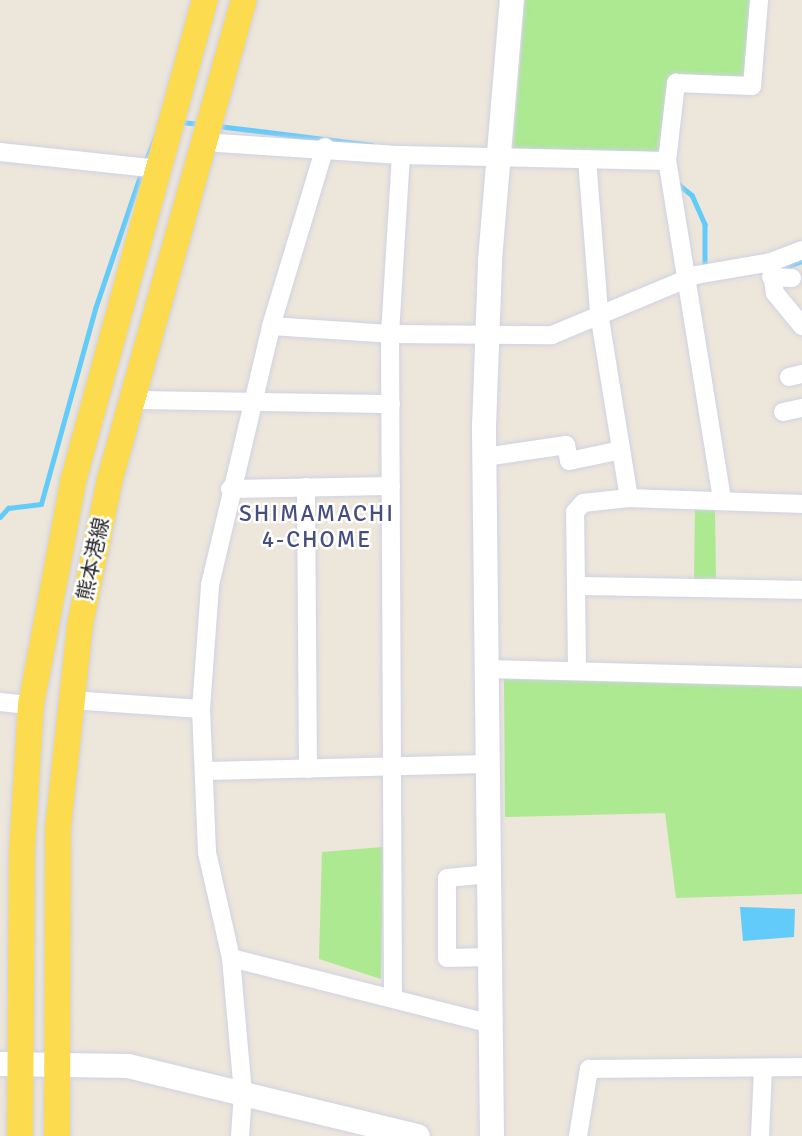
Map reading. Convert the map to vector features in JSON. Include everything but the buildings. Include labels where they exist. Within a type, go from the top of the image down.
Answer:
[{"type":"main road","name":"熊本港線","points":[[20,1136],[10,1064],[32,705],[74,478],[205,0]]},
{"type":"main road","name":"熊本港線","points":[[57,1136],[58,828],[71,701],[93,551],[244,0]]},
{"type":"street","points":[[492,1136],[485,457],[488,336],[498,157],[512,0]]},
{"type":"street","points":[[722,499],[683,279],[667,161],[676,83],[752,86],[759,0]]},
{"type":"street","points":[[203,142],[325,147],[401,155],[667,161]]},
{"type":"street","points":[[240,1136],[243,1093],[231,958],[207,852],[201,709],[210,586],[230,489],[271,326],[325,147]]},
{"type":"street","points":[[0,152],[159,169]]},
{"type":"street","points":[[393,996],[395,767],[390,334],[401,155]]},
{"type":"street","points":[[587,159],[599,313],[629,498]]},
{"type":"street","points":[[271,326],[390,334],[551,335],[683,279],[771,269],[802,250]]},
{"type":"street","points":[[771,269],[792,278]]},
{"type":"street","points":[[771,269],[778,300],[802,326]]},
{"type":"street","points":[[133,400],[252,404],[391,404]]},
{"type":"street","points":[[783,412],[802,408]]},
{"type":"street","points":[[485,457],[566,445],[569,461],[621,450]]},
{"type":"street","points":[[230,489],[391,486]]},
{"type":"street","points":[[306,487],[308,769]]},
{"type":"street","points":[[577,669],[575,512],[583,503],[629,498],[722,499],[802,504]]},
{"type":"street","points":[[576,586],[802,590]]},
{"type":"street","points":[[487,669],[577,669],[802,677]]},
{"type":"street","points":[[71,701],[201,709]]},
{"type":"street","points":[[0,702],[32,705]]},
{"type":"street","points":[[205,771],[488,764]]},
{"type":"street","points":[[489,874],[447,878],[447,958],[491,957]]},
{"type":"street","points":[[231,958],[393,996],[492,1024]]},
{"type":"street","points":[[10,1064],[128,1066],[418,1136]]},
{"type":"street","points":[[578,1136],[589,1069],[763,1070],[802,1067]]},
{"type":"street","points":[[760,1136],[763,1070]]},
{"type":"green space","points":[[525,0],[755,0],[749,83],[668,78],[660,152],[513,148]]},
{"type":"green space","points":[[695,509],[715,509],[716,578],[694,579]]},
{"type":"green space","points":[[504,679],[802,687],[802,894],[676,898],[665,813],[505,817]]},
{"type":"green space","points":[[383,847],[381,979],[319,959],[322,852]]},
{"type":"water","points":[[740,907],[795,909],[794,937],[743,941]]},
{"type":"waterway","points":[[145,162],[162,121]]},
{"type":"waterway","points":[[181,122],[200,124]]},
{"type":"waterway","points":[[218,126],[372,145]]},
{"type":"waterway","points":[[0,517],[8,508],[41,504],[95,309],[141,173]]},
{"type":"waterway","points":[[677,183],[692,195],[705,224],[705,268]]},
{"type":"waterway","points":[[776,270],[802,261]]},
{"type":"district","name":"SHIMAMACHI 4-CHOME","points":[[317,527]]}]
